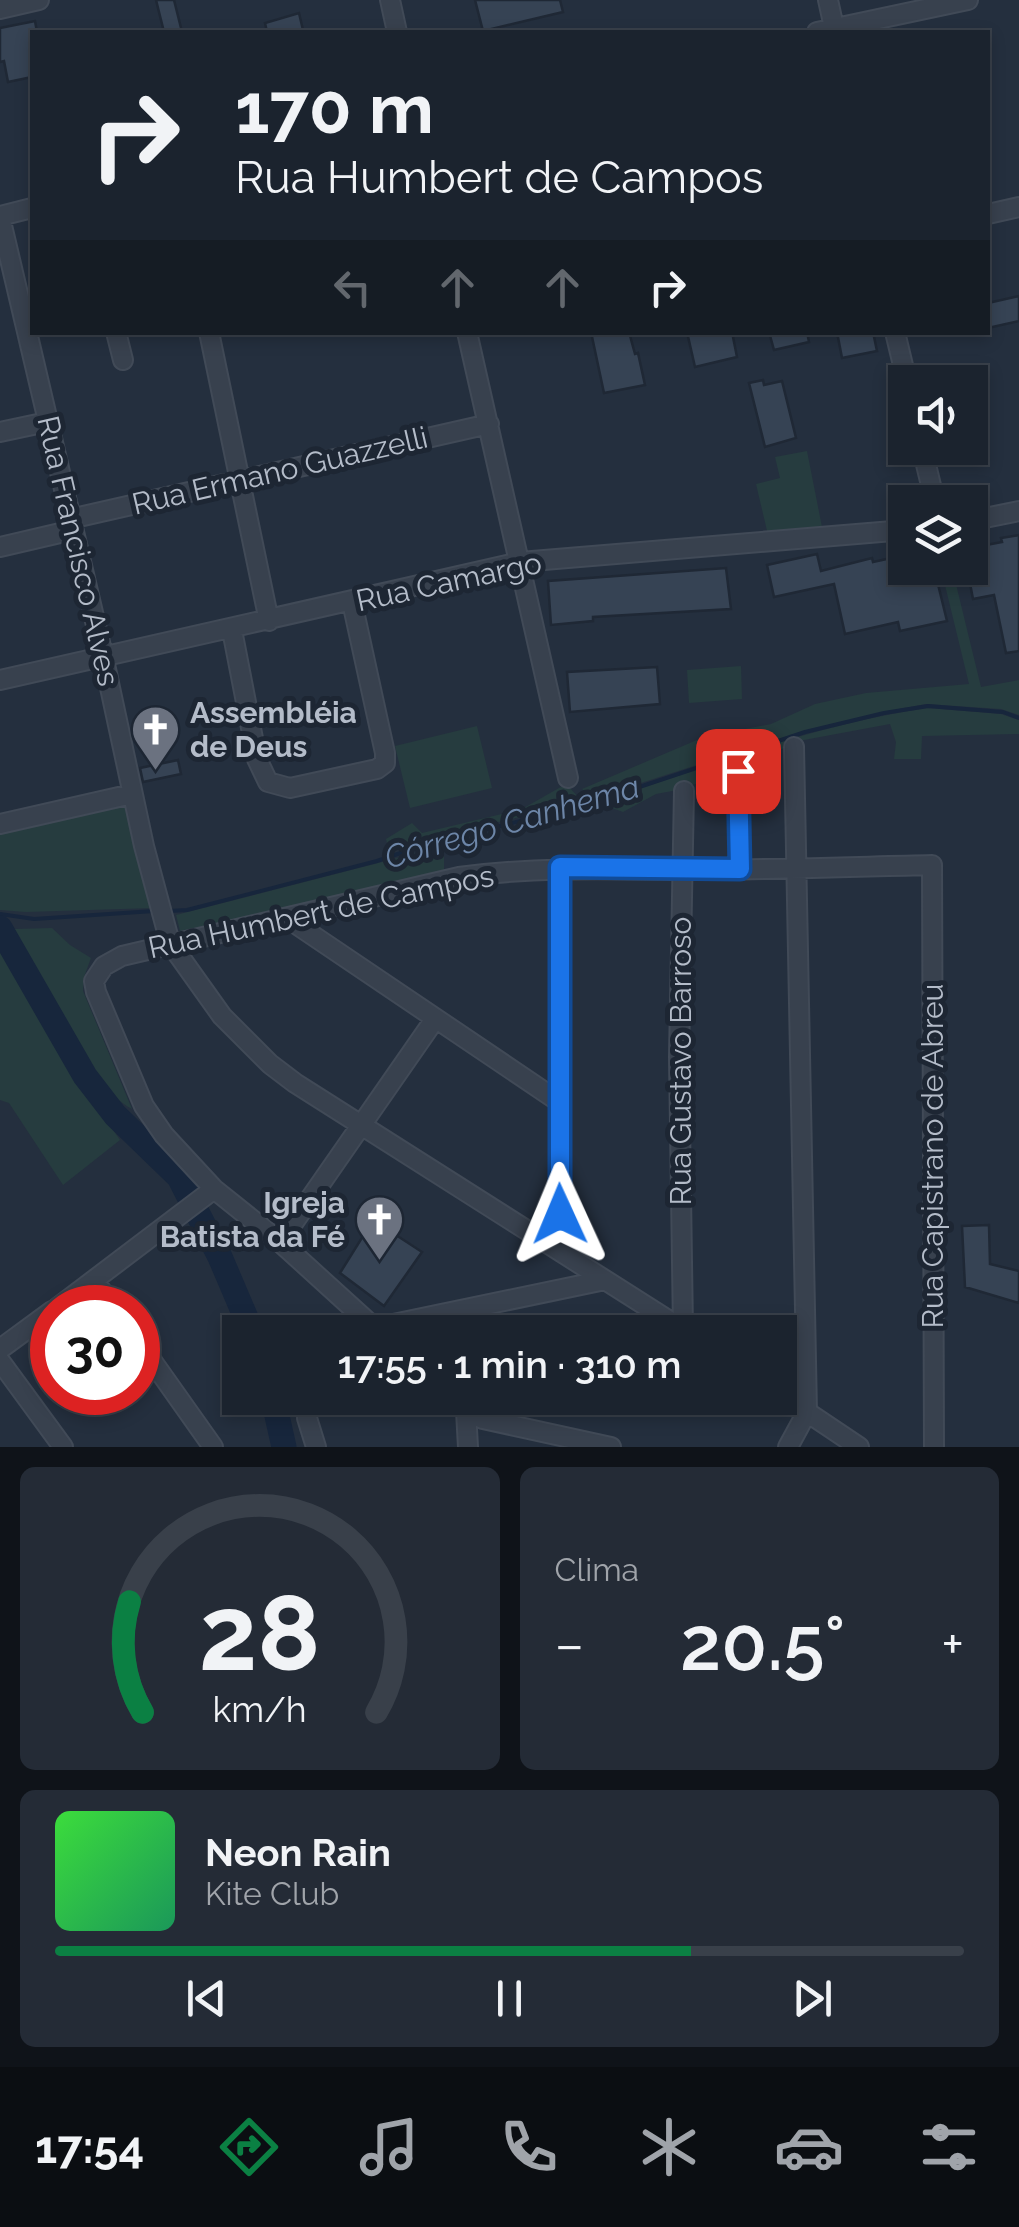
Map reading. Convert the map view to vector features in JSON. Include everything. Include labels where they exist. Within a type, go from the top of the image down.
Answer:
[{"type":"street","points":[[0,9],[40,0]]},
{"type":"street","points":[[390,0],[398,30]]},
{"type":"street","points":[[828,0],[829,30]]},
{"type":"street","points":[[833,30],[968,0]]},
{"type":"street","points":[[0,216],[30,208]]},
{"type":"street","points":[[990,214],[1018,210]]},
{"type":"street","name":"Rua Francisco Alves","points":[[0,216],[144,846],[168,935]]},
{"type":"street","points":[[117,335],[122,360]]},
{"type":"street","points":[[210,335],[269,621]]},
{"type":"street","points":[[468,335],[568,778]]},
{"type":"street","points":[[895,335],[902,365]]},
{"type":"street","points":[[0,432],[48,422]]},
{"type":"street","name":"Rua Ermano Guazzelli","points":[[0,548],[72,524],[242,479],[489,424]]},
{"type":"street","points":[[988,517],[1019,511]]},
{"type":"street","name":"Rua Camargo","points":[[0,680],[520,562],[888,531]]},
{"type":"street","points":[[232,630],[256,759],[268,782],[290,788],[378,769],[385,763],[385,753],[352,602]]},
{"type":"street","points":[[788,1447],[807,1412],[794,747]]},
{"type":"street","points":[[738,771],[740,869]]},
{"type":"street","name":"Rua Gustavo Barroso","points":[[684,791],[681,870],[685,1315]]},
{"type":"street","points":[[0,824],[132,794]]},
{"type":"street","name":"Rua Humbert de Campos","points":[[212,1190],[154,1123],[94,981],[98,972],[112,961],[168,935],[286,918],[459,877],[560,867],[681,870],[932,865]]},
{"type":"street","name":"Rua Capistrano de Abreu","points":[[932,865],[934,1447]]},
{"type":"street","points":[[560,867],[561,1252]]},
{"type":"street","points":[[286,918],[558,1101]]},
{"type":"street","points":[[168,935],[222,1016],[295,1083],[660,1315]]},
{"type":"street","points":[[280,1242],[435,1020]]},
{"type":"street","points":[[87,1285],[212,1190],[280,1242],[360,1315]]},
{"type":"street","points":[[94,1280],[98,1285]]},
{"type":"street","points":[[445,1315],[605,1280]]},
{"type":"street","points":[[0,1349],[30,1327]]},
{"type":"street","points":[[0,1360],[63,1447]]},
{"type":"street","points":[[160,1372],[213,1447]]},
{"type":"street","points":[[797,1405],[859,1447]]},
{"type":"street","points":[[466,1415],[468,1447]]},
{"type":"street","points":[[476,1415],[571,1443],[611,1447]]},
{"type":"street","points":[[307,1418],[316,1447]]},
{"type":"green space","points":[[807,451],[823,532],[768,535],[756,484],[780,478],[775,457]]},
{"type":"green space","points":[[945,585],[956,585],[981,687],[1019,680],[1019,715],[1001,709],[926,704],[803,731],[594,798],[582,789],[704,737],[771,724],[815,704],[866,693],[969,684]]},
{"type":"green space","points":[[741,666],[742,699],[689,703],[687,670]]},
{"type":"green space","points":[[928,708],[1001,714],[1019,720],[1019,734],[922,736],[921,759],[894,759],[896,742],[890,724],[804,740],[683,789],[656,794],[623,812],[598,803],[803,736]]},
{"type":"green space","points":[[477,726],[492,788],[410,808],[395,746]]},
{"type":"green space","points":[[566,784],[583,802],[427,839],[389,852],[386,839],[412,823],[422,833],[522,809]]},
{"type":"green space","points":[[132,801],[154,908],[0,910],[0,832]]},
{"type":"green space","points":[[444,846],[444,875],[180,931],[176,915]]},
{"type":"green space","points":[[52,928],[91,958],[83,991],[132,1109],[115,1096],[81,1054],[14,929]]},
{"type":"green space","points":[[0,935],[86,1091],[120,1140],[63,1185],[9,1103],[0,1100]]},
{"type":"building","points":[[156,0],[174,0],[182,30],[164,30]]},
{"type":"building","points":[[475,0],[560,0],[563,12],[483,30]]},
{"type":"building","points":[[299,13],[303,30],[267,30],[265,23]]},
{"type":"building","points":[[35,21],[37,30],[30,30],[30,77],[8,82],[4,61],[0,62],[0,28]]},
{"type":"building","points":[[1019,296],[1019,321],[990,328],[990,303]]},
{"type":"building","points":[[592,335],[630,335],[645,385],[604,393]]},
{"type":"building","points":[[688,335],[733,335],[737,357],[695,367]]},
{"type":"building","points":[[770,335],[808,335],[809,342],[774,350]]},
{"type":"building","points":[[838,335],[874,335],[877,351],[842,358]]},
{"type":"building","points":[[763,380],[764,385],[782,381],[796,438],[765,447],[749,383]]},
{"type":"building","points":[[1019,535],[1019,651],[1006,653],[994,595],[973,599],[970,585],[988,585],[988,545],[1002,542],[1001,538]]},
{"type":"building","points":[[817,554],[821,571],[872,558],[873,562],[888,559],[888,585],[938,585],[947,621],[900,631],[898,622],[845,634],[834,584],[774,597],[767,565]]},
{"type":"building","points":[[726,568],[731,609],[593,617],[593,621],[551,625],[548,581]]},
{"type":"building","points":[[657,667],[660,704],[570,712],[567,672]]},
{"type":"building","name":"Assembléia de Deus","points":[[178,760],[181,774],[143,782],[140,768]]},
{"type":"building","name":"Igreja Batista da Fé","points":[[373,1220],[422,1252],[384,1306],[340,1273]]},
{"type":"building","points":[[989,1225],[990,1264],[1019,1271],[1019,1303],[965,1287],[962,1226]]},
{"type":"waterway","name":"Córrego Canhema","points":[[169,911],[187,910],[585,805],[805,732],[884,713],[928,706],[1003,712],[1019,718]]},
{"type":"waterway","name":"Córrego Canhema","points":[[0,914],[34,919],[154,911]]},
{"type":"waterway","points":[[0,928],[85,1076],[115,1115],[179,1177],[245,1315]]},
{"type":"waterway","points":[[277,1415],[284,1447]]},
{"type":"place","name":"Assembléia de Deus","points":[[155,772]]},
{"type":"place","name":"Igreja Batista da Fé","points":[[380,1262]]},
{"type":"route","points":[[560,1214],[560,867],[740,869],[738,771]]}]
